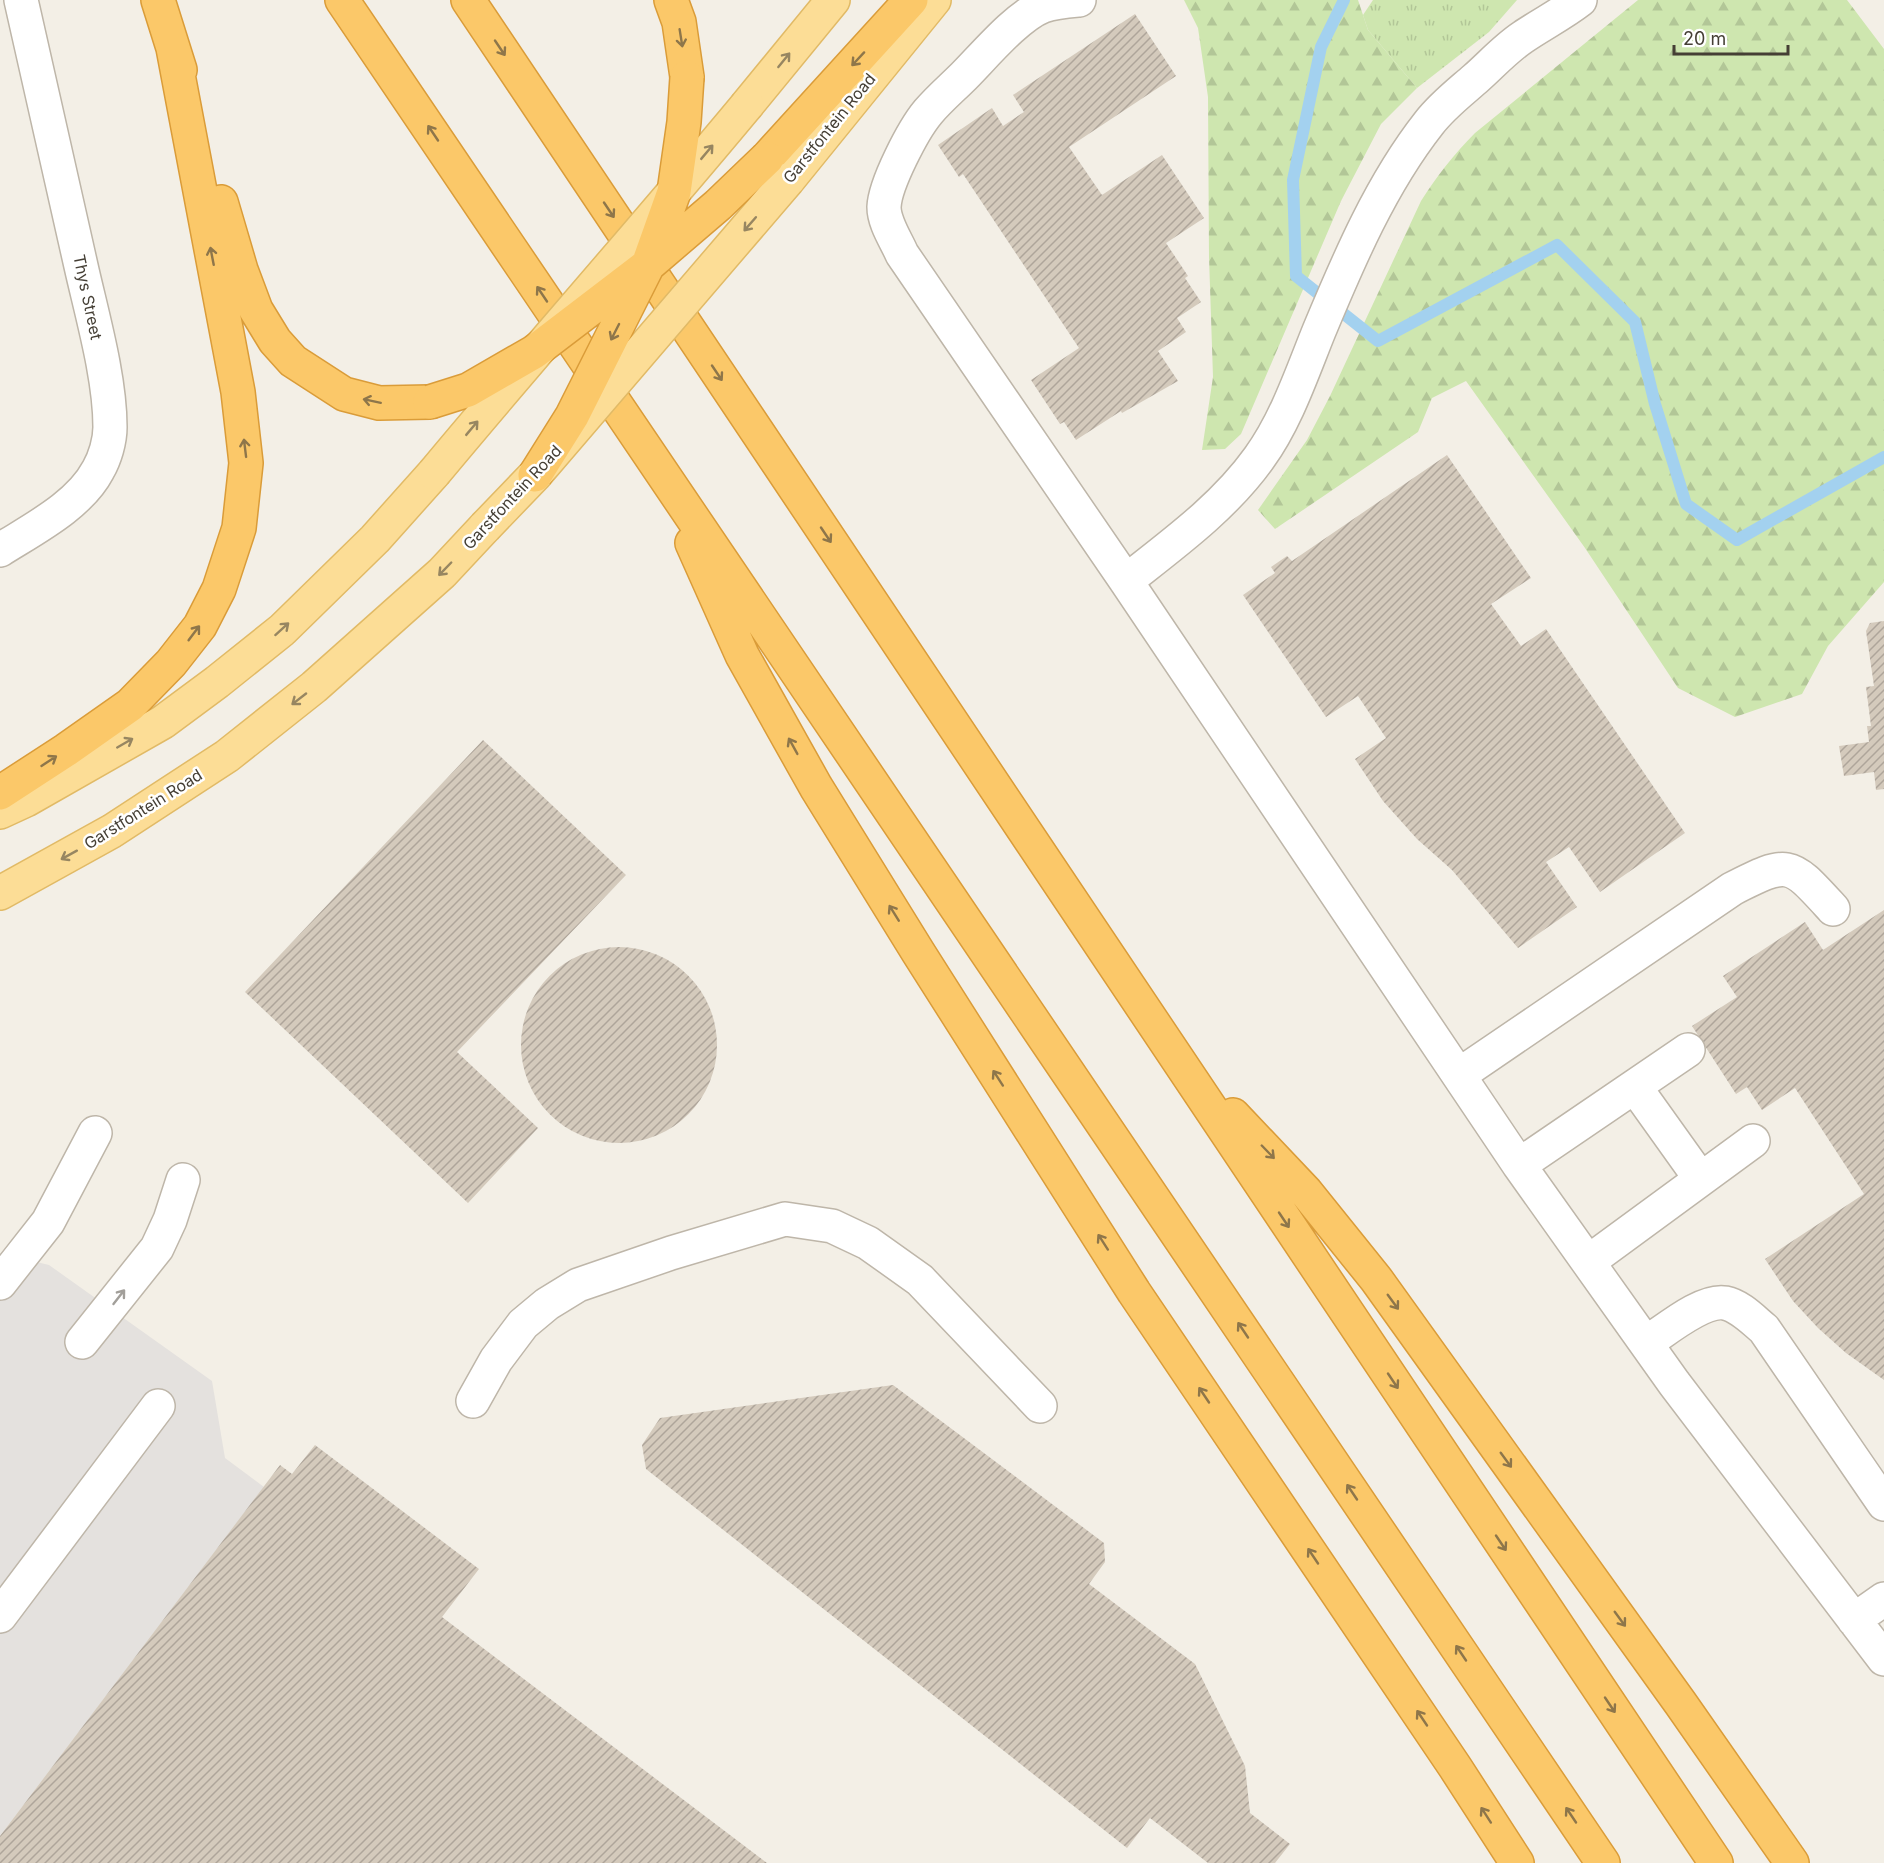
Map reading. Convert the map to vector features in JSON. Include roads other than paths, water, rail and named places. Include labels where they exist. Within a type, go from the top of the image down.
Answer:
[{"type":"highway","points":[[158,0],[241,270],[256,310],[275,341],[292,362],[344,394],[379,403],[430,402],[468,390],[534,352],[648,265],[718,205],[777,169],[912,0]]},
{"type":"highway","points":[[342,0],[1603,1863]]},
{"type":"highway","points":[[468,0],[1716,1863]]},
{"type":"highway","points":[[535,475],[572,416],[648,265],[674,192],[684,122],[687,77],[679,22],[671,0]]},
{"type":"highway","points":[[0,793],[130,705],[171,663],[200,626],[219,589],[238,528],[246,463],[238,392],[173,48]]},
{"type":"highway","points":[[657,465],[742,655],[816,787],[1134,1292],[1517,1863]]},
{"type":"highway","points":[[1170,1049],[1306,1192],[1376,1279],[1681,1704],[1792,1863]]},
{"type":"main road","points":[[0,812],[26,800],[163,722],[282,630],[375,539],[434,473],[534,352],[674,192],[833,0]]},
{"type":"main road","name":"Garstfontein Road","points":[[0,894],[112,831],[227,756],[314,687],[442,573],[535,475],[777,169],[934,0]]},
{"type":"street","name":"Thys Street","points":[[0,550],[60,512],[82,490],[97,472],[106,450],[110,429],[108,395],[91,309],[21,0]]},
{"type":"street","points":[[1079,0],[1058,2],[1041,7],[1023,19],[927,113],[897,165],[887,188],[884,209],[902,254],[1126,581],[1519,1165],[1646,1343],[1884,1659]]},
{"type":"street","points":[[1126,581],[1189,531],[1238,485],[1260,458],[1301,377],[1333,297],[1384,192],[1405,157],[1431,121],[1464,88],[1522,38],[1554,0]]},
{"type":"street","points":[[1522,38],[1580,0]]},
{"type":"street","points":[[1459,1075],[1732,889],[1766,872],[1788,868],[1803,876],[1833,909]]},
{"type":"street","points":[[1519,1165],[1688,1050]]},
{"type":"street","points":[[1635,1088],[1700,1178]]},
{"type":"street","points":[[0,1283],[48,1222],[95,1133]]},
{"type":"street","points":[[1588,1262],[1700,1178],[1754,1141]]},
{"type":"street","points":[[82,1342],[157,1248],[170,1220],[183,1180]]},
{"type":"street","points":[[473,1401],[496,1360],[523,1324],[547,1304],[578,1285],[671,1253],[785,1219],[832,1226],[868,1243],[920,1280],[1040,1406]]},
{"type":"street","points":[[1646,1343],[1699,1308],[1714,1302],[1727,1303],[1744,1312],[1764,1329],[1884,1504]]},
{"type":"street","points":[[0,1616],[158,1406]]},
{"type":"street","points":[[1854,1620],[1884,1599]]},
{"type":"waterway","points":[[1344,0],[1321,47],[1293,180],[1296,276],[1378,341],[1557,245],[1635,322],[1655,404],[1686,504],[1737,540],[1884,457]]}]
